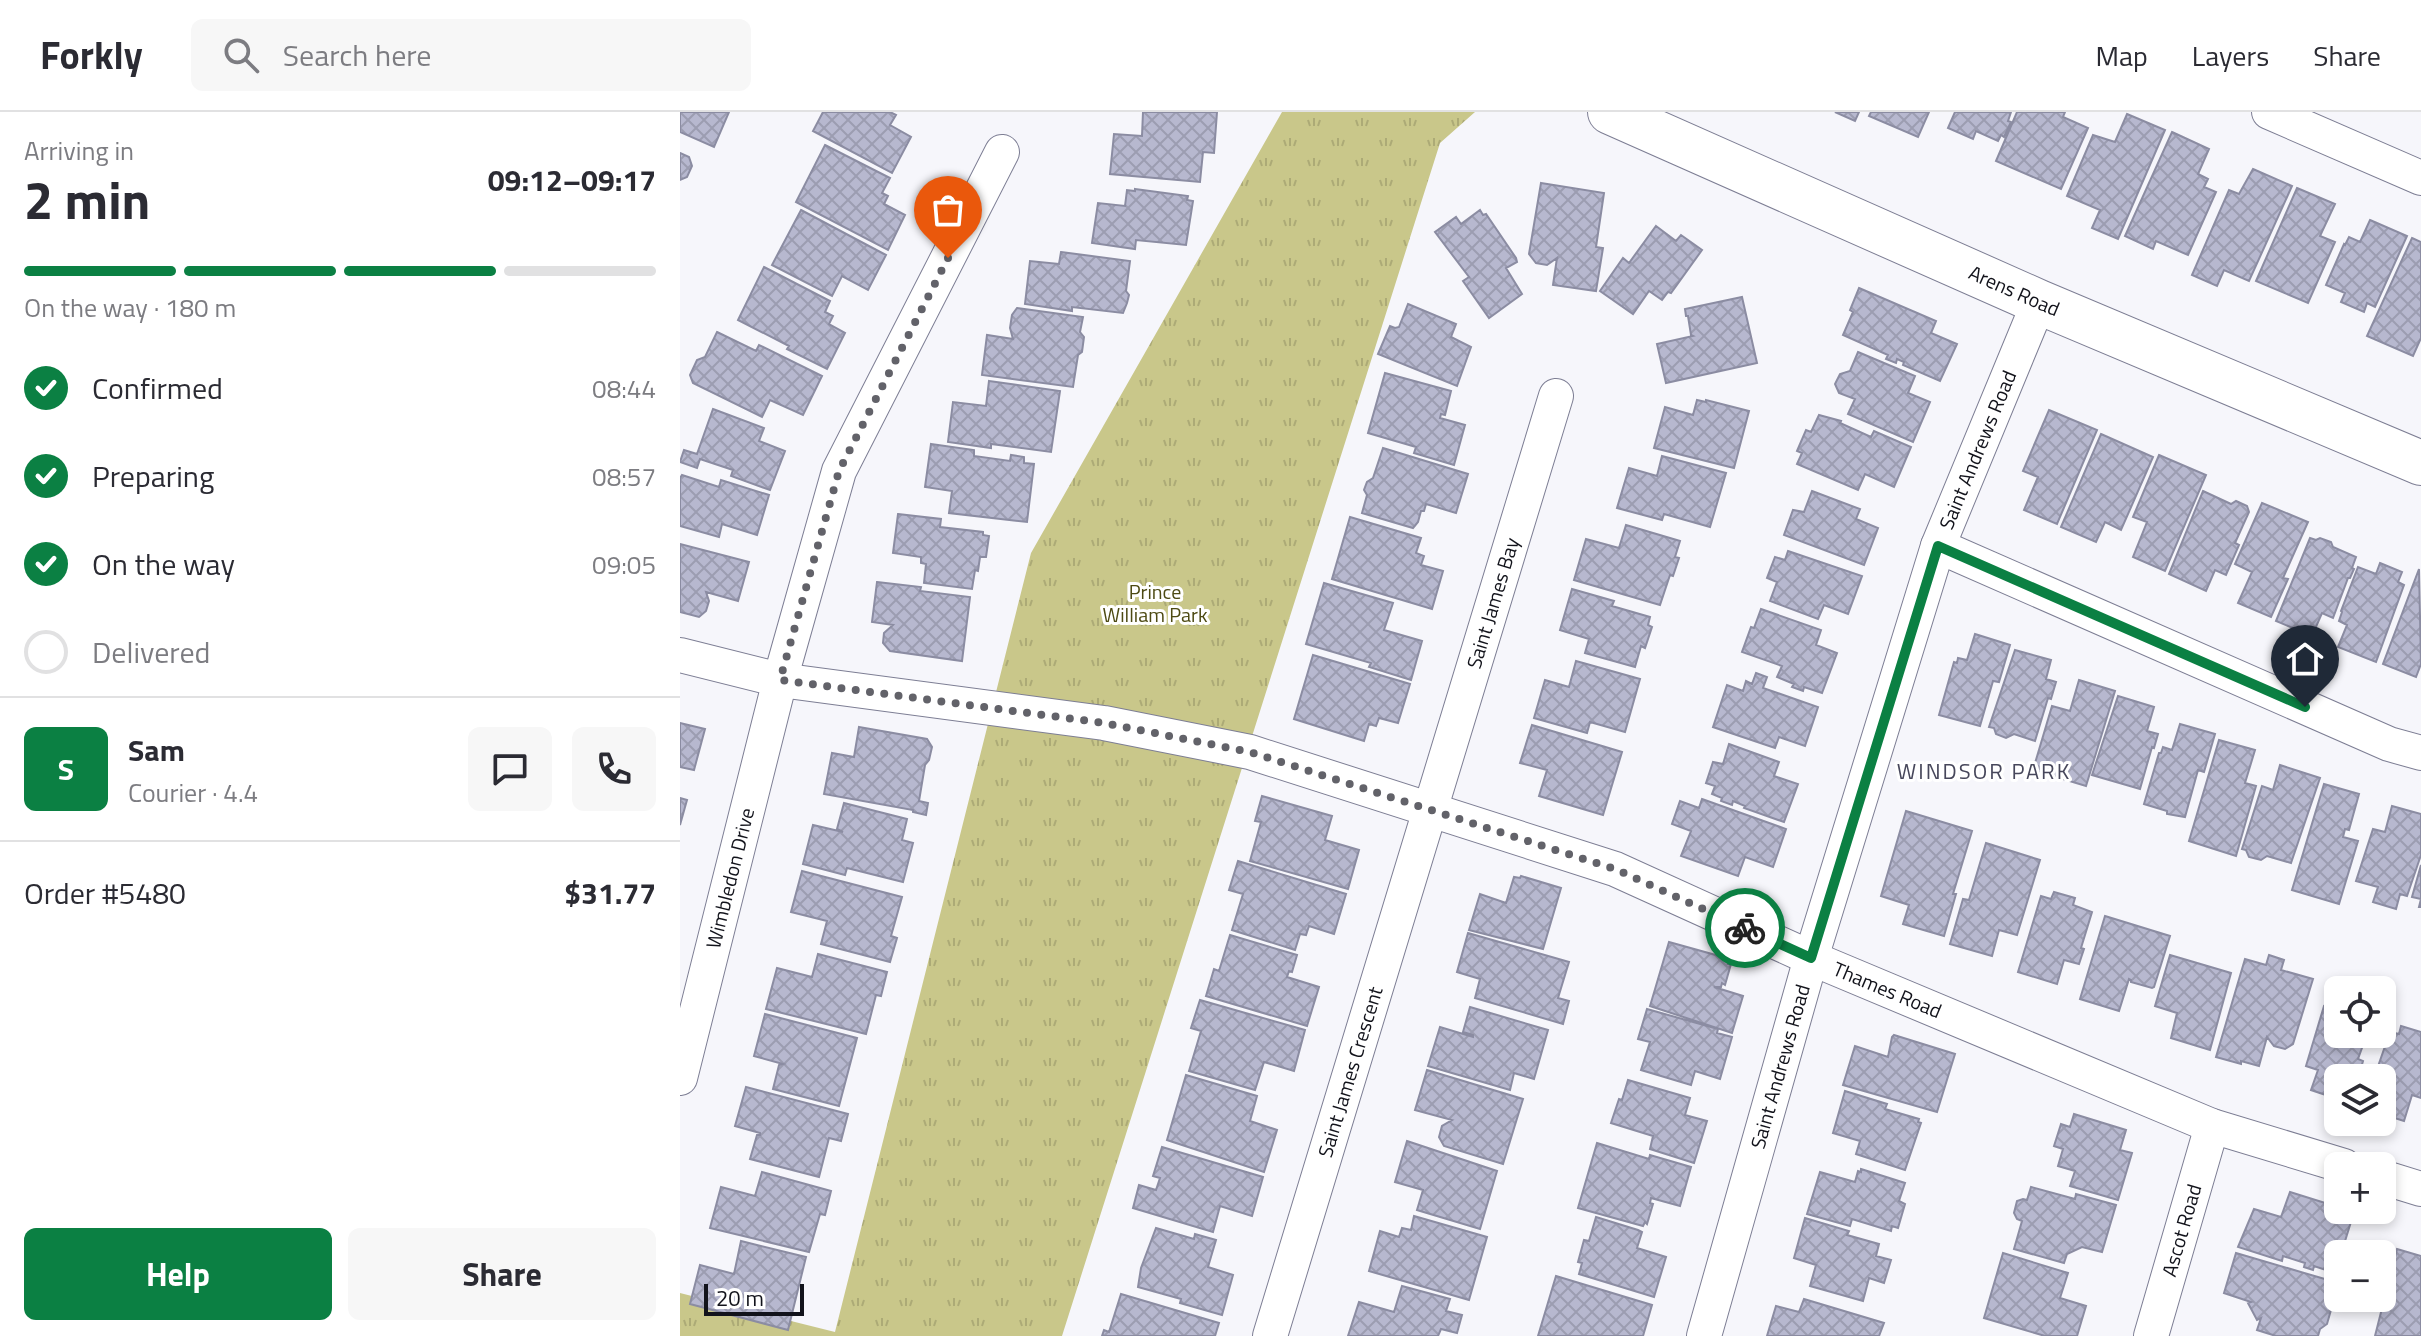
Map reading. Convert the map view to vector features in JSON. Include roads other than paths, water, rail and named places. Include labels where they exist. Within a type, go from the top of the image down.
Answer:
[{"type":"street","name":"Arens Road","points":[[1610,112],[2039,302],[2421,463]]},
{"type":"street","points":[[2269,112],[2421,178]]},
{"type":"street","name":"Wimbledon Drive","points":[[680,1078],[780,680],[839,471],[1002,152]]},
{"type":"street","name":"Saint Andrews Road","points":[[1704,1336],[1811,958],[1938,546],[2039,302]]},
{"type":"street","name":"Saint James Bay","points":[[1429,809],[1556,396]]},
{"type":"street","points":[[1938,546],[2389,744],[2421,753]]},
{"type":"street","name":"Thames Road","points":[[680,655],[780,680],[1104,723],[1250,752],[1615,869],[1811,958],[2212,1126],[2324,1160]]},
{"type":"street","name":"Saint James Crescent","points":[[1270,1336],[1429,809]]},
{"type":"street","name":"Ascot Road","points":[[2151,1336],[2212,1126]]},
{"type":"street","points":[[2396,1181],[2421,1189]]},
{"type":"district","name":"WINDSOR PARK","points":[[1984,771]]},
{"type":"park label","name":"Prince William Park","points":[[1155,604]]}]
